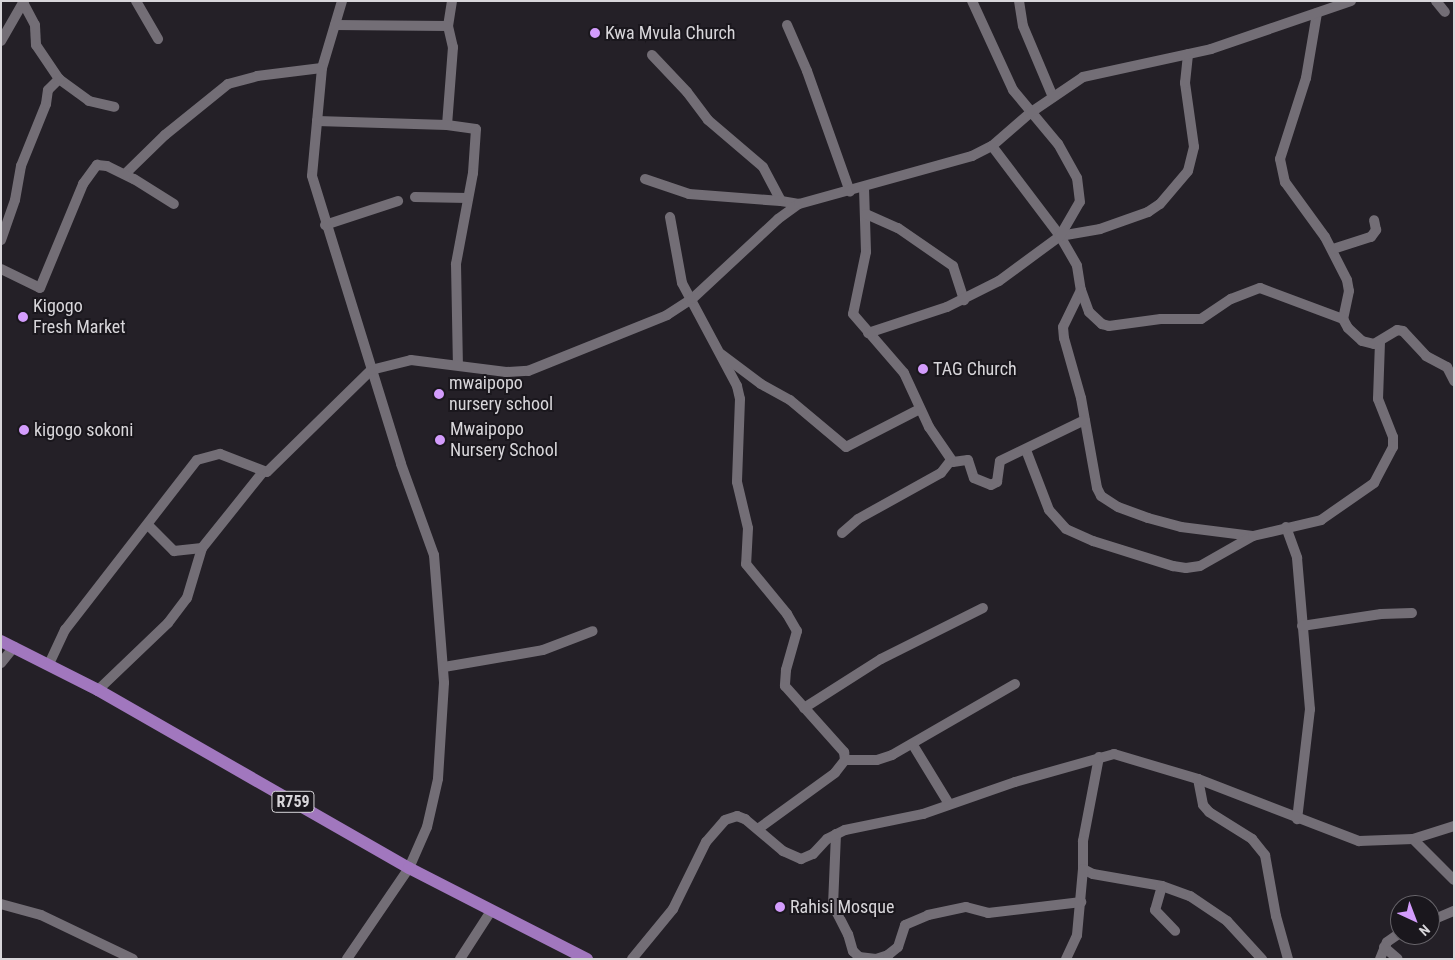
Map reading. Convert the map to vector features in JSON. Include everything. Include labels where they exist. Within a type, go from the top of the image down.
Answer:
[{"type":"main road","name":"R759","points":[[1,642],[49,664],[98,690],[409,868],[587,959]]},
{"type":"street","points":[[136,1],[158,39]]},
{"type":"street","points":[[342,1],[322,68],[312,176],[325,225],[371,370],[434,555],[444,667],[438,779],[427,827],[409,868],[347,959]]},
{"type":"street","points":[[447,124],[452,47],[448,26],[452,1]]},
{"type":"street","points":[[868,333],[964,300],[1011,273],[1060,236],[1080,202],[1078,183],[1058,144],[1030,113],[1014,90],[972,1]]},
{"type":"street","points":[[1019,1],[1023,26],[1053,97]]},
{"type":"street","points":[[98,690],[168,623],[187,598],[202,548],[262,473],[276,466],[371,370],[411,360],[458,364],[506,372],[528,371],[667,315],[692,299],[778,219],[799,204],[850,192],[972,156],[992,146],[1030,113],[1091,74],[1188,54],[1317,13],[1336,4],[1351,1]]},
{"type":"street","points":[[1436,1],[1445,12]]},
{"type":"street","points":[[1,41],[24,2]]},
{"type":"street","points":[[24,2],[35,25],[36,45],[59,79],[88,101],[114,106]]},
{"type":"street","points":[[1317,13],[1309,66],[1280,159],[1285,182],[1332,249],[1349,291],[1344,319]]},
{"type":"street","points":[[336,25],[448,26]]},
{"type":"street","points":[[786,25],[807,71],[850,192]]},
{"type":"street","points":[[1060,236],[1100,228],[1148,212],[1160,204],[1188,171],[1194,147],[1184,83],[1188,54]]},
{"type":"street","points":[[652,55],[687,92],[708,120],[763,167],[781,201]]},
{"type":"street","points":[[126,174],[186,117],[228,84],[256,76],[322,68]]},
{"type":"street","points":[[1,240],[15,200],[21,166],[46,104],[48,90],[59,79]]},
{"type":"street","points":[[317,121],[447,124],[476,130],[468,198],[456,264],[458,364]]},
{"type":"street","points":[[992,146],[1060,236],[1077,266],[1081,290],[1089,312],[1096,320],[1109,326],[1160,319],[1201,320],[1231,299],[1260,288],[1344,319],[1362,341],[1380,343],[1397,330],[1403,331],[1426,356],[1447,367],[1454,381]]},
{"type":"street","points":[[1,269],[40,288],[83,184],[91,171],[101,164],[126,174],[174,204]]},
{"type":"street","points":[[644,179],[688,194],[799,204]]},
{"type":"street","points":[[864,188],[866,252],[853,310],[855,319],[904,373],[920,409],[951,460],[956,463],[968,460],[974,478],[991,486],[997,482],[997,465],[1000,461],[1085,420]]},
{"type":"street","points":[[415,197],[468,198]]},
{"type":"street","points":[[325,225],[398,201]]},
{"type":"street","points":[[866,214],[892,225],[953,266],[964,300]]},
{"type":"street","points":[[670,217],[682,283],[737,386],[740,399],[737,482],[748,528],[746,564],[794,623],[797,640],[786,670],[785,686],[840,746],[845,760]]},
{"type":"street","points":[[1332,249],[1370,237],[1376,230],[1374,220]]},
{"type":"street","points":[[1081,290],[1063,327],[1085,420],[1097,488],[1109,502],[1182,527],[1253,536]]},
{"type":"street","points":[[1026,450],[1050,510],[1057,521],[1093,541],[1186,568],[1200,566],[1253,536],[1313,522],[1337,512],[1374,483],[1390,457],[1393,437],[1378,398],[1380,343]]},
{"type":"street","points":[[717,351],[761,384],[790,400],[846,447],[920,409]]},
{"type":"street","points":[[49,664],[65,630],[197,460],[207,455],[235,458],[262,473]]},
{"type":"street","points":[[842,533],[858,518],[941,473],[951,460]]},
{"type":"street","points":[[148,525],[174,551],[202,548]]},
{"type":"street","points":[[1286,527],[1297,558],[1310,709],[1297,819]]},
{"type":"street","points":[[804,708],[881,660],[983,608]]},
{"type":"street","points":[[1302,626],[1349,617],[1412,613]]},
{"type":"street","points":[[444,667],[543,650],[593,630]]},
{"type":"street","points":[[1,663],[14,648]]},
{"type":"street","points":[[845,760],[877,760],[913,745],[1015,684]]},
{"type":"street","points":[[913,745],[949,804]]},
{"type":"street","points":[[632,959],[682,895],[712,832],[725,820],[737,816],[758,829],[792,858],[801,859],[813,854],[819,845],[836,834],[923,814],[949,804],[1099,757],[1125,756],[1198,779],[1297,819],[1359,841],[1413,840],[1454,826]]},
{"type":"street","points":[[1066,959],[1076,935],[1081,902],[1083,841],[1099,757]]},
{"type":"street","points":[[758,829],[835,773],[845,760]]},
{"type":"street","points":[[1198,779],[1203,805],[1209,812],[1252,839],[1265,855],[1276,916],[1288,959]]},
{"type":"street","points":[[836,834],[833,905],[848,934],[852,951],[859,957],[876,959],[888,955],[898,947],[905,925],[928,914],[966,907],[988,913],[1081,902]]},
{"type":"street","points":[[1413,840],[1454,880]]},
{"type":"street","points":[[1083,869],[1092,874],[1162,886],[1204,904],[1234,928],[1262,959]]},
{"type":"street","points":[[1162,886],[1155,910],[1175,931]]},
{"type":"street","points":[[1,904],[41,915],[133,959]]},
{"type":"street","points":[[460,959],[490,911]]},
{"type":"street","points":[[1440,917],[1454,911]]},
{"type":"street","points":[[1380,959],[1384,947],[1390,942]]},
{"type":"street","points":[[1384,947],[1398,959]]},
{"type":"place","name":"Kwa Mvula Church","points":[[595,33]]},
{"type":"place","name":"Kigogo Fresh Market","points":[[23,317]]},
{"type":"place","name":"TAG Church","points":[[923,369]]},
{"type":"place","name":"mwaipopo nursery school","points":[[439,394]]},
{"type":"place","name":"kigogo sokoni","points":[[24,430]]},
{"type":"place","name":"Mwaipopo Nursery School","points":[[440,440]]},
{"type":"place","name":"Rahisi Mosque","points":[[780,907]]}]
